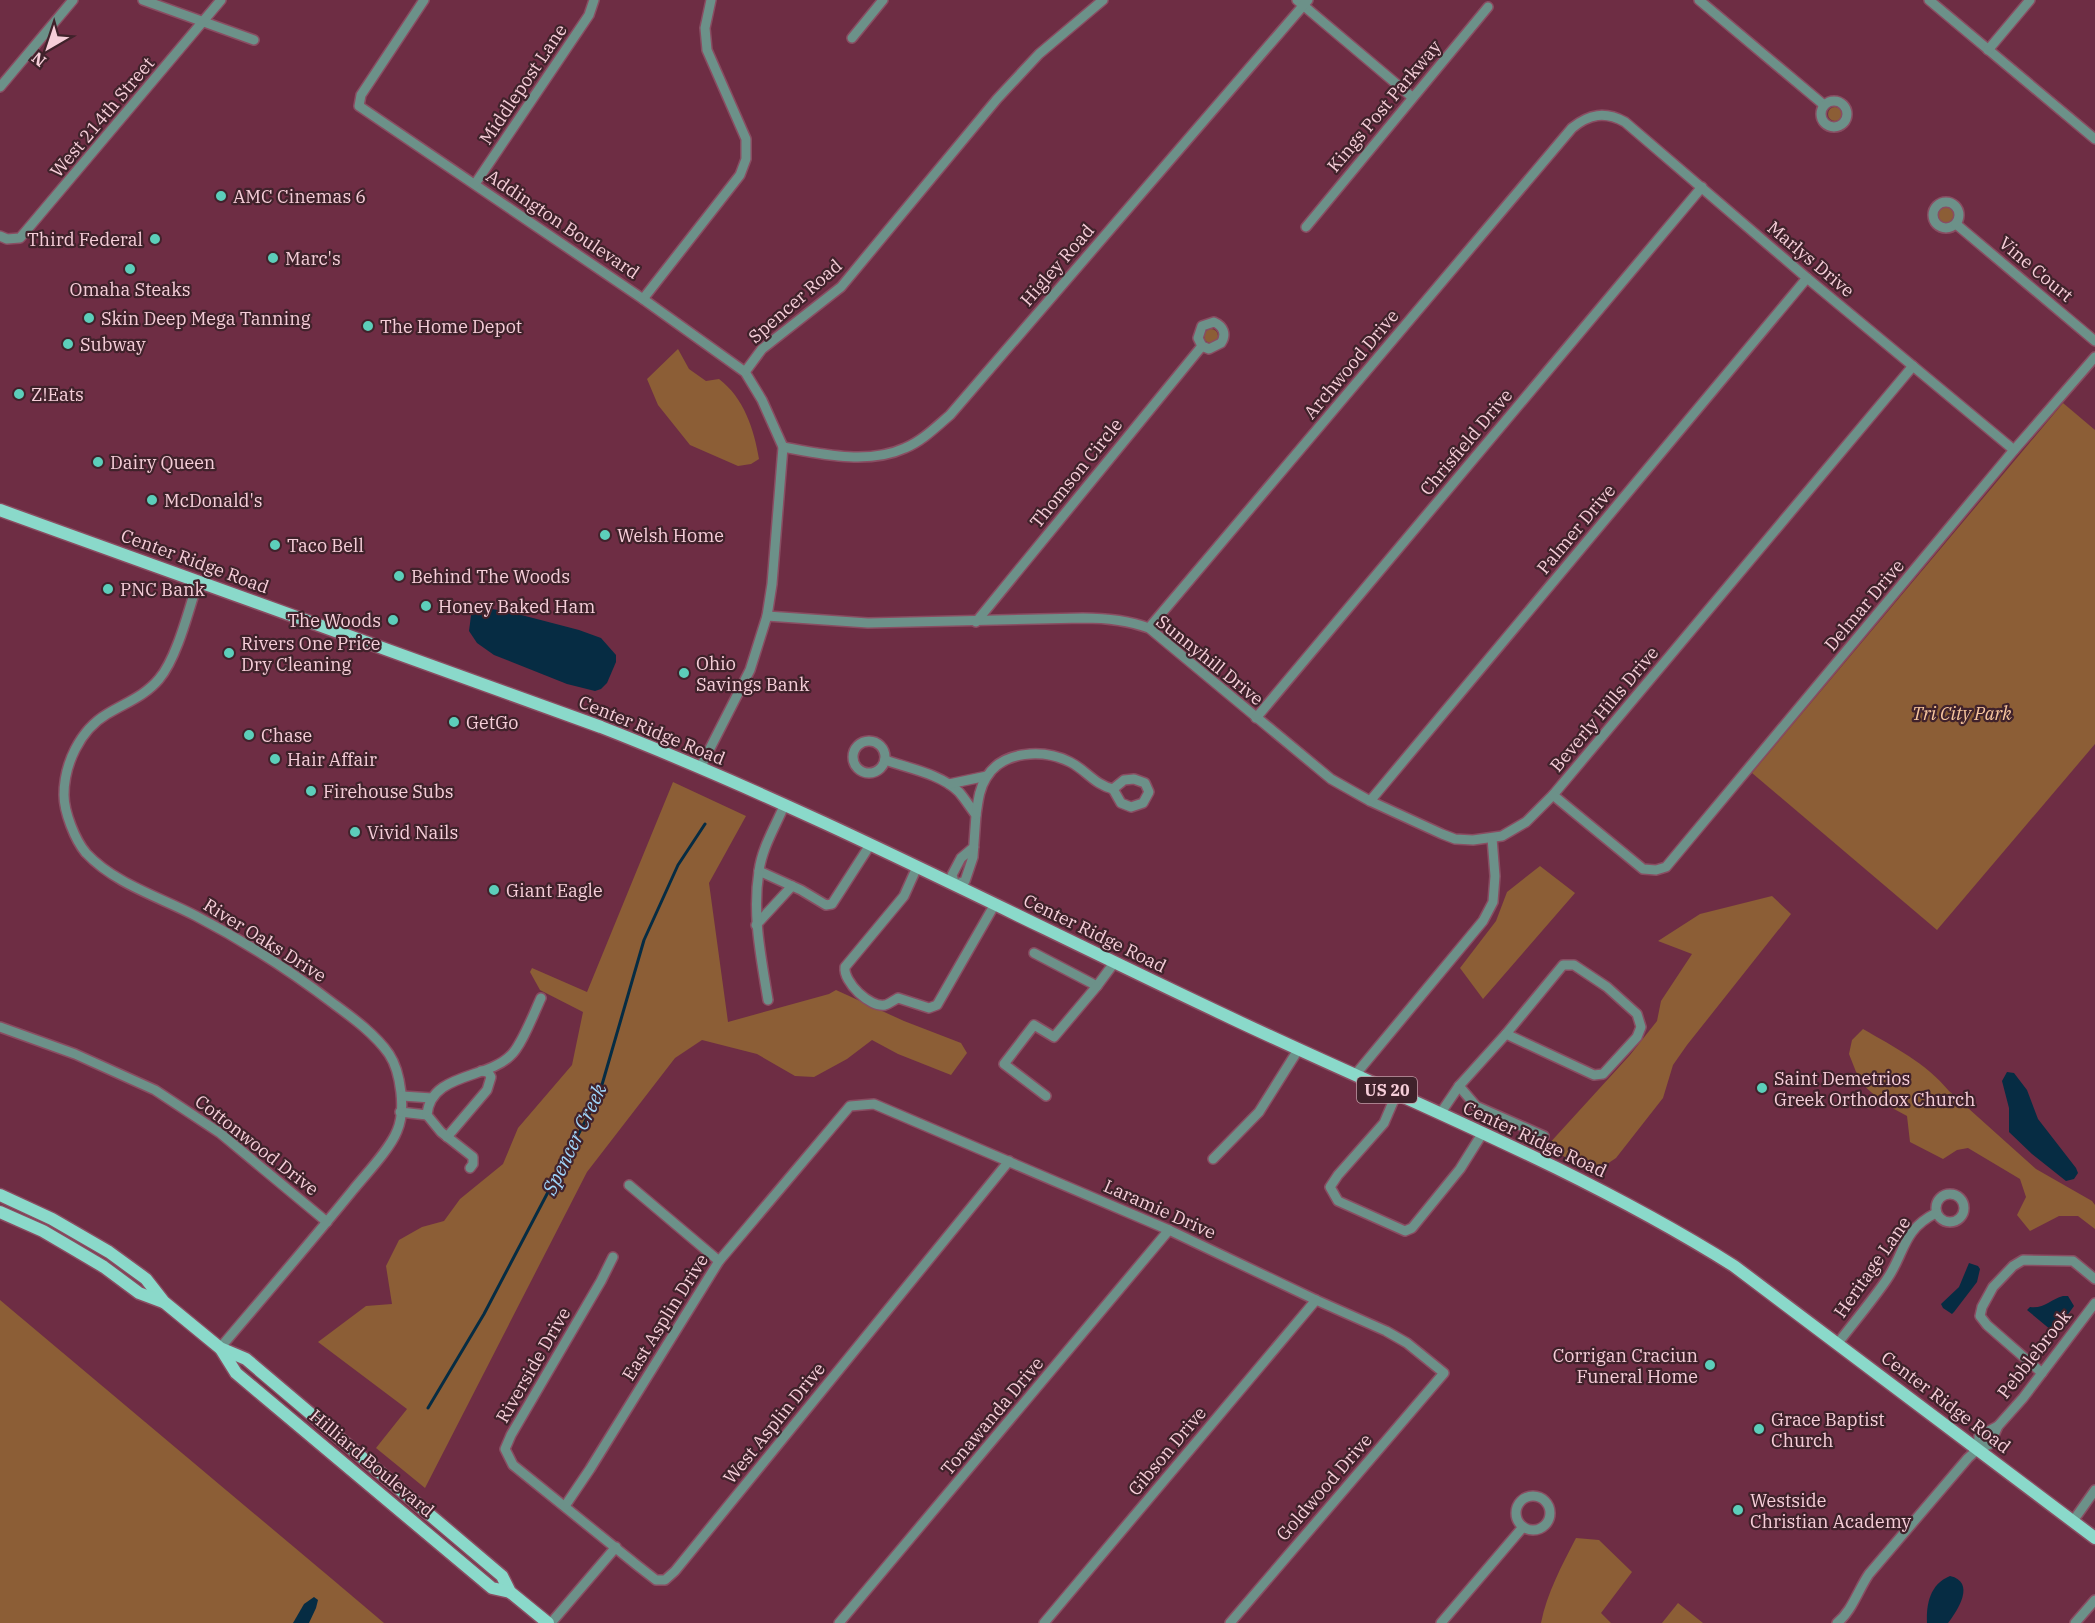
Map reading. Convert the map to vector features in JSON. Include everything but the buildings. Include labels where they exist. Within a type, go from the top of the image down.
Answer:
[{"type":"main road","name":"Center Ridge Road","points":[[0,510],[601,727],[700,768],[917,867],[1298,1050],[1591,1184],[1678,1231],[1734,1266],[2095,1538]]},
{"type":"main road","name":"Hilliard Boulevard","points":[[0,1195],[52,1219],[109,1251],[146,1279],[164,1302],[220,1348],[246,1359],[502,1576],[510,1592],[549,1623]]},
{"type":"main road","name":"Hilliard Boulevard","points":[[0,1212],[43,1231],[139,1293],[164,1302]]},
{"type":"street","points":[[0,87],[73,0]]},
{"type":"street","points":[[143,0],[254,40]]},
{"type":"street","name":"West 214th Street","points":[[0,236],[7,239],[20,238],[222,0]]},
{"type":"street","name":"Addington Boulevard","points":[[424,0],[361,95],[359,106],[643,299],[745,372]]},
{"type":"street","name":"Middlepost Lane","points":[[475,184],[589,15],[594,0]]},
{"type":"street","points":[[643,299],[740,175],[746,159],[746,139],[707,50],[705,28],[711,0]]},
{"type":"street","points":[[852,38],[883,0]]},
{"type":"street","name":"Spencer Road","points":[[745,372],[762,349],[841,287],[997,99],[1039,54],[1103,0]]},
{"type":"street","points":[[1700,0],[1824,105]]},
{"type":"street","points":[[1929,0],[2095,139]]},
{"type":"street","points":[[1988,50],[2030,0]]},
{"type":"street","points":[[1303,2],[1412,97]]},
{"type":"street","name":"Higley Road","points":[[783,447],[845,457],[874,456],[907,448],[928,435],[950,416],[1303,2]]},
{"type":"street","name":"Kings Post Parkway","points":[[1306,227],[1488,7]]},
{"type":"street","name":"Marlys Drive","points":[[1579,122],[1588,117],[1606,115],[1625,122],[1807,278],[2014,450]]},
{"type":"street","name":"Archwood Drive","points":[[1149,628],[1579,122]]},
{"type":"street","name":"Chrisfield Drive","points":[[1256,718],[1702,187]]},
{"type":"street","name":"Vine Court","points":[[1956,224],[2095,341]]},
{"type":"street","name":"Palmer Drive","points":[[1370,801],[1807,278]]},
{"type":"street","name":"Thomson Circle","points":[[976,622],[1202,346]]},
{"type":"street","name":"Delmar Drive","points":[[1553,795],[1643,869],[1656,870],[1666,867],[2014,450],[2095,357]]},
{"type":"street","name":"Beverly Hills Drive","points":[[1492,838],[1512,831],[1526,822],[1553,795],[1913,366]]},
{"type":"street","points":[[700,768],[750,670],[767,616],[776,544],[783,447],[762,400],[745,372]]},
{"type":"street","name":"River Oaks Drive","points":[[198,582],[175,650],[162,677],[150,689],[94,722],[80,739],[69,766],[64,796],[71,829],[86,852],[112,874],[196,916],[245,944],[301,979],[354,1019],[390,1055],[402,1096],[398,1130],[388,1145],[327,1222],[220,1348]]},
{"type":"street","name":"Sunnyhill Drive","points":[[767,616],[868,623],[1112,618],[1131,622],[1149,628],[1331,779],[1370,801],[1455,839],[1492,838]]},
{"type":"street","points":[[955,885],[965,881],[973,857],[979,794],[987,776],[999,765],[1015,756],[1036,753],[1053,754],[1072,762],[1100,784],[1113,789]]},
{"type":"street","points":[[885,760],[949,784],[976,815]]},
{"type":"street","points":[[949,784],[987,776]]},
{"type":"street","points":[[768,1000],[755,908],[759,871],[767,843],[784,807]]},
{"type":"street","points":[[1355,1075],[1483,921],[1493,903],[1495,876],[1492,838]]},
{"type":"street","points":[[759,871],[826,905],[832,904],[870,845]]},
{"type":"street","points":[[917,867],[904,896],[845,967],[844,971],[849,983],[860,994],[876,1004],[885,1005],[898,998],[929,1008],[937,1005],[995,904]]},
{"type":"street","points":[[756,925],[792,886]]},
{"type":"street","points":[[1034,953],[1098,986]]},
{"type":"street","points":[[1046,1096],[1004,1064],[1034,1025],[1054,1037],[1098,986],[1114,963]]},
{"type":"street","points":[[1440,1114],[1459,1086],[1563,965],[1574,964],[1607,987],[1637,1014],[1641,1026],[1637,1037],[1603,1074],[1594,1075],[1506,1034]]},
{"type":"street","points":[[427,1115],[434,1094],[453,1082],[503,1062],[512,1055],[541,999]]},
{"type":"street","name":"Cottonwood Drive","points":[[0,1027],[75,1054],[155,1090],[220,1133],[327,1222]]},
{"type":"street","points":[[1213,1159],[1259,1112],[1298,1050]]},
{"type":"street","points":[[447,1137],[487,1090],[491,1077],[488,1072],[482,1071]]},
{"type":"street","points":[[1459,1086],[1476,1106],[1544,1136]]},
{"type":"street","points":[[1396,1095],[1384,1123],[1330,1187],[1338,1201],[1405,1231],[1413,1228],[1460,1169],[1482,1134]]},
{"type":"street","points":[[402,1096],[432,1098]]},
{"type":"street","name":"Laramie Drive","points":[[850,1106],[874,1104],[1169,1230],[1386,1331],[1407,1343],[1444,1373]]},
{"type":"street","name":"East Asplin Drive","points":[[565,1506],[720,1261],[850,1106]]},
{"type":"street","points":[[400,1112],[427,1115],[447,1137],[473,1157],[473,1164],[470,1168]]},
{"type":"street","name":"West Asplin Drive","points":[[616,1547],[656,1580],[665,1580],[675,1571],[1010,1161]]},
{"type":"street","points":[[629,1185],[720,1261]]},
{"type":"street","name":"Heritage Lane","points":[[1838,1343],[1887,1278],[1905,1241],[1923,1221],[1936,1213]]},
{"type":"street","name":"Tonawanda Drive","points":[[839,1623],[1169,1230]]},
{"type":"street","name":"Riverside Drive","points":[[565,1506],[513,1465],[505,1449],[614,1257]]},
{"type":"street","points":[[2042,1372],[1986,1325],[1980,1316],[1987,1297],[1993,1287],[2013,1266],[2024,1260],[2073,1261],[2095,1279]]},
{"type":"street","name":"Gibson Drive","points":[[1044,1623],[1316,1300]]},
{"type":"street","name":"Pebblebrook","points":[[1846,1619],[1859,1588],[1869,1574],[1978,1449],[1990,1444],[1998,1426],[2095,1302]]},
{"type":"street","name":"Goldwood Drive","points":[[1230,1623],[1444,1373]]},
{"type":"street","points":[[2073,1521],[2095,1490]]},
{"type":"street","points":[[549,1623],[616,1547],[565,1506]]},
{"type":"street","points":[[1441,1623],[1523,1527]]},
{"type":"street","points":[[2074,1623],[2095,1600]]},
{"type":"street","points":[[1837,1623],[1846,1619]]},
{"type":"green space","points":[[1832,107],[1838,107],[1842,114],[1838,121],[1832,121],[1828,117],[1828,111]]},
{"type":"green space","points":[[1946,207],[1954,215],[1946,223],[1938,215]]},
{"type":"green space","points":[[1208,329],[1214,329],[1218,336],[1214,343],[1208,343],[1204,339],[1204,333]]},
{"type":"green space","points":[[678,349],[689,369],[706,381],[719,379],[735,395],[751,426],[759,459],[751,464],[738,466],[690,445],[658,405],[647,379]]},
{"type":"green space","name":"Tri City Park","points":[[2063,403],[2095,430],[2095,744],[1937,930],[1752,773]]},
{"type":"green space","points":[[673,782],[746,816],[709,883],[728,1022],[829,994],[836,990],[904,1021],[961,1043],[967,1053],[951,1075],[898,1054],[872,1040],[847,1059],[814,1077],[795,1076],[757,1054],[702,1040],[675,1058],[587,1172],[425,1488],[376,1448],[407,1409],[318,1342],[366,1306],[392,1304],[386,1266],[399,1240],[422,1227],[444,1221],[460,1199],[503,1164],[518,1128],[572,1065],[583,1012],[540,990],[530,972],[532,968],[587,992]]},
{"type":"green space","points":[[1540,866],[1575,893],[1483,999],[1460,968],[1496,921],[1507,892]]},
{"type":"green space","points":[[1772,896],[1791,914],[1687,1045],[1673,1065],[1663,1098],[1616,1158],[1601,1168],[1565,1157],[1547,1146],[1630,1055],[1657,1021],[1661,1001],[1692,954],[1658,941],[1700,914]]},
{"type":"green space","points":[[1863,1029],[1909,1056],[1930,1072],[2036,1169],[2092,1201],[2095,1205],[2095,1229],[2078,1216],[2059,1216],[2030,1231],[2017,1215],[2026,1197],[2020,1179],[1968,1148],[1957,1150],[1943,1159],[1910,1142],[1907,1116],[1883,1103],[1860,1082],[1849,1054],[1852,1040]]},
{"type":"green space","points":[[0,1300],[332,1579],[384,1623],[0,1623]]},
{"type":"green space","points":[[1576,1538],[1599,1540],[1632,1572],[1601,1613],[1611,1623],[1541,1623],[1551,1590]]},
{"type":"green space","points":[[1678,1603],[1703,1623],[1662,1623]]},
{"type":"water","points":[[474,606],[510,612],[601,638],[616,655],[616,662],[607,683],[595,691],[567,684],[494,655],[477,643],[469,631]]},
{"type":"water","points":[[2007,1072],[2014,1073],[2027,1090],[2038,1119],[2076,1168],[2078,1173],[2074,1179],[2066,1181],[2009,1132],[2009,1108],[2002,1081]]},
{"type":"water","points":[[1969,1263],[1980,1269],[1977,1282],[1952,1314],[1941,1304],[1959,1287]]},
{"type":"water","points":[[2068,1296],[2074,1306],[2056,1331],[2051,1330],[2027,1310],[2030,1307],[2039,1307]]},
{"type":"water","points":[[1950,1576],[1958,1579],[1962,1584],[1960,1604],[1948,1623],[1927,1623],[1927,1609],[1931,1595],[1938,1584]]},
{"type":"water","points":[[314,1597],[318,1600],[309,1623],[293,1623],[304,1604]]},
{"type":"waterway","name":"Spencer Creek","points":[[428,1408],[484,1314],[599,1095],[644,940],[678,865],[705,824]]},
{"type":"place","name":"AMC Cinemas 6","points":[[221,196]]},
{"type":"place","name":"Third Federal","points":[[155,239]]},
{"type":"place","name":"Marc's","points":[[273,258]]},
{"type":"place","name":"Omaha Steaks","points":[[130,269]]},
{"type":"place","name":"Skin Deep Mega Tanning","points":[[89,318]]},
{"type":"place","name":"The Home Depot","points":[[368,326]]},
{"type":"place","name":"Subway","points":[[68,344]]},
{"type":"place","name":"Z!Eats","points":[[19,394]]},
{"type":"place","name":"Dairy Queen","points":[[98,462]]},
{"type":"place","name":"McDonald's","points":[[152,500]]},
{"type":"place","name":"Welsh Home","points":[[605,535]]},
{"type":"place","name":"Taco Bell","points":[[275,545]]},
{"type":"place","name":"Behind The Woods","points":[[399,576]]},
{"type":"place","name":"PNC Bank","points":[[108,589]]},
{"type":"place","name":"Honey Baked Ham","points":[[426,606]]},
{"type":"place","name":"The Woods","points":[[393,620]]},
{"type":"place","name":"Rivers One Price Dry Cleaning","points":[[229,653]]},
{"type":"place","name":"Ohio Savings Bank","points":[[684,673]]},
{"type":"place","name":"GetGo","points":[[454,722]]},
{"type":"place","name":"Chase","points":[[249,735]]},
{"type":"place","name":"Hair Affair","points":[[275,759]]},
{"type":"place","name":"Firehouse Subs","points":[[311,791]]},
{"type":"place","name":"Vivid Nails","points":[[355,832]]},
{"type":"place","name":"Giant Eagle","points":[[494,890]]},
{"type":"place","name":"Saint Demetrios Greek Orthodox Church","points":[[1762,1088]]},
{"type":"place","name":"Corrigan Craciun Funeral Home","points":[[1710,1365]]},
{"type":"place","name":"Grace Baptist Church","points":[[1759,1429]]},
{"type":"place","name":"Westside Christian Academy","points":[[1738,1510]]}]
